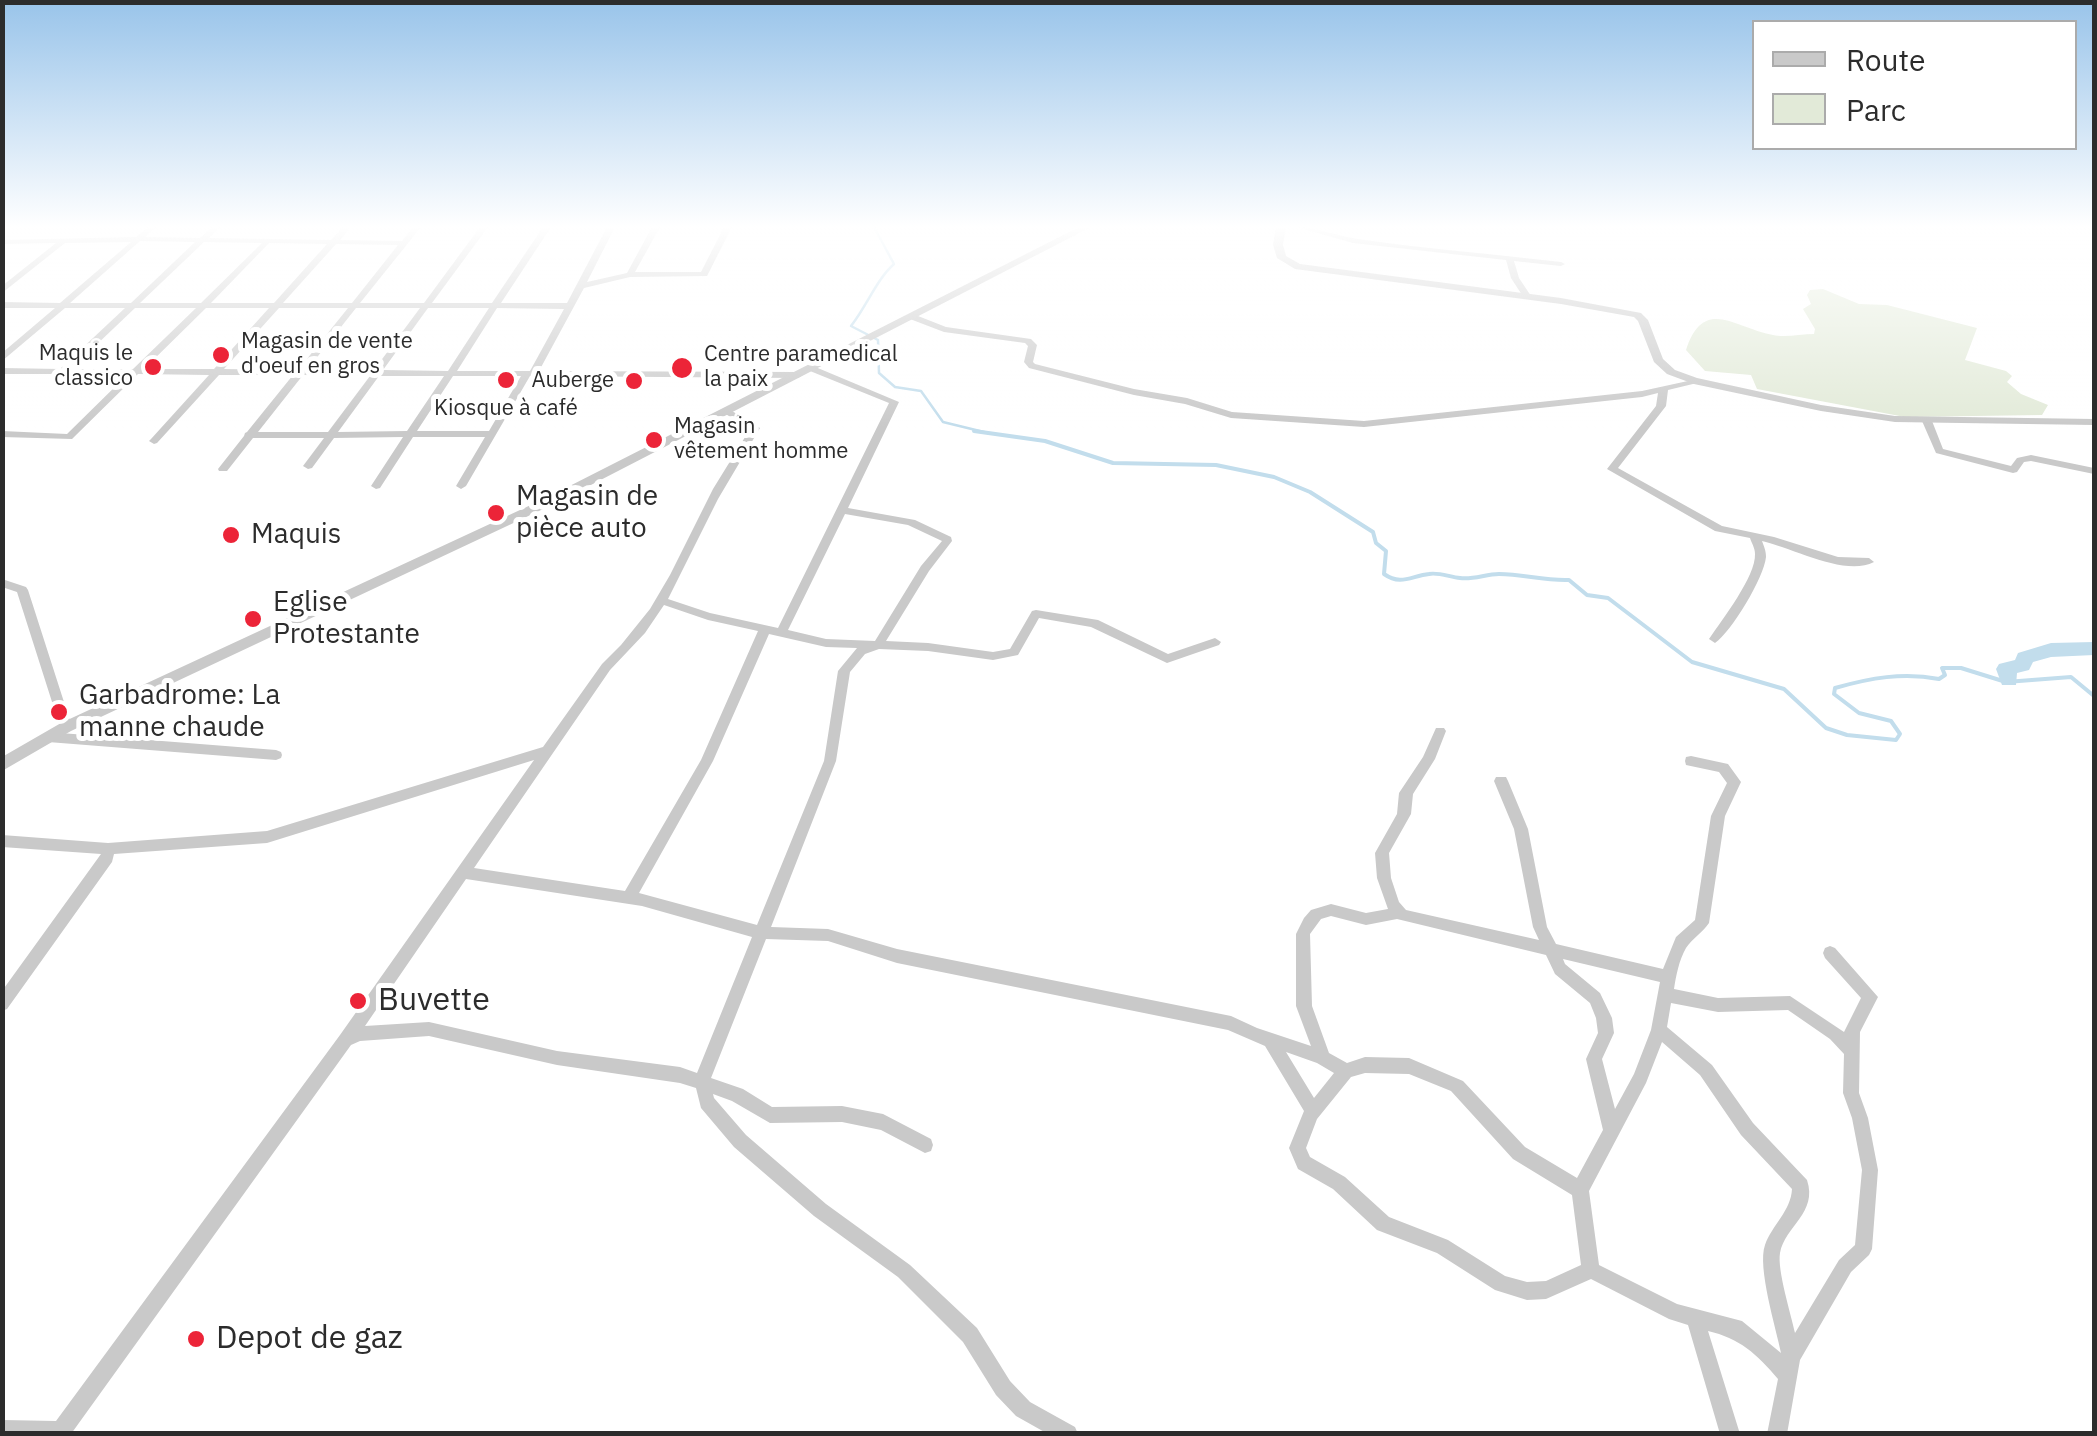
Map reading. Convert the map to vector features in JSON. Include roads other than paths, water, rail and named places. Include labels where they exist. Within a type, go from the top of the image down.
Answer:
[{"type":"street","points":[[2,358],[73,294]]},
{"type":"street","points":[[62,372],[147,294]]},
{"type":"street","points":[[2,434],[70,437],[215,294]]},
{"type":"street","points":[[154,441],[286,294]]},
{"type":"street","points":[[223,469],[362,294]]},
{"type":"street","points":[[308,466],[435,294]]},
{"type":"street","points":[[376,486],[502,294]]},
{"type":"street","points":[[461,486],[576,294]]},
{"type":"street","points":[[2,765],[66,727],[474,537],[957,294]]},
{"type":"street","points":[[1511,294],[1637,315],[1643,320],[1658,360],[1671,372],[1694,381],[1860,415],[1927,421],[2094,422]]},
{"type":"street","points":[[2,305],[568,306]]},
{"type":"street","points":[[913,317],[944,329],[1028,341],[1033,345],[1028,362],[1032,366],[1187,401],[1231,415],[1391,423],[1663,390],[1694,381]]},
{"type":"street","points":[[781,633],[894,402],[812,369]]},
{"type":"street","points":[[2,371],[798,374]]},
{"type":"street","points":[[1663,390],[1661,406],[1611,468],[1703,523],[1838,560],[1869,562]]},
{"type":"street","points":[[2,1430],[60,1432],[346,1040],[606,667],[644,632],[707,510],[756,428],[727,412]]},
{"type":"street","points":[[1927,421],[1939,451],[1994,468],[2013,470],[2021,460],[2031,458],[2094,471]]},
{"type":"street","points":[[248,435],[492,434]]},
{"type":"street","points":[[843,510],[911,522],[946,537],[945,547],[924,568],[878,645],[860,651],[844,671],[830,762],[702,1080],[707,1102],[740,1141],[820,1210],[904,1271],[970,1335],[1003,1388],[1024,1409],[1068,1434]]},
{"type":"street","points":[[1715,639],[1743,598],[1759,562],[1761,554],[1753,535]]},
{"type":"street","points":[[2,583],[22,590],[66,727]]},
{"type":"street","points":[[662,600],[765,630],[826,642],[1006,655],[1014,652],[1031,618],[1045,614],[1100,625],[1167,659],[1215,642]]},
{"type":"street","points":[[629,898],[707,762],[765,630]]},
{"type":"street","points":[[1400,912],[1384,878],[1382,852],[1404,814],[1406,793],[1429,759],[1440,731]]},
{"type":"street","points":[[48,737],[276,754]]},
{"type":"street","points":[[2,841],[108,849],[267,837],[547,751]]},
{"type":"street","points":[[1591,1270],[1580,1190],[1640,1078],[1659,1030],[1681,942],[1702,923],[1718,816],[1734,782],[1723,768],[1692,761]]},
{"type":"street","points":[[1501,782],[1521,829],[1536,916],[1550,950],[1566,976],[1595,998],[1604,1018],[1606,1033],[1594,1059],[1612,1130]]},
{"type":"street","points":[[2,1004],[106,858],[108,849]]},
{"type":"street","points":[[462,872],[629,898],[761,933],[828,935],[897,956],[1216,1020],[1272,1044],[1292,1046],[1323,1058],[1346,1071]]},
{"type":"street","points":[[1323,1058],[1304,1006],[1301,949],[1308,923],[1330,908],[1368,919],[1400,912],[1450,928],[1550,950],[1718,1004],[1790,1003],[1836,1034],[1853,1053]]},
{"type":"street","points":[[1777,1434],[1789,1366],[1845,1266],[1863,1249],[1870,1170],[1860,1118],[1850,1093],[1854,1023],[1870,997],[1830,952]]},
{"type":"street","points":[[346,1040],[358,1034],[429,1029],[557,1058],[702,1080],[737,1095],[770,1116],[842,1114],[883,1122],[925,1144]]},
{"type":"street","points":[[1659,1030],[1706,1070],[1746,1129],[1801,1186],[1802,1196],[1793,1220],[1779,1229],[1771,1245],[1770,1259],[1789,1366]]},
{"type":"street","points":[[1272,1044],[1313,1112]]},
{"type":"street","points":[[1580,1190],[1519,1154],[1457,1086],[1409,1066],[1365,1065],[1346,1071],[1313,1112],[1297,1148],[1304,1163],[1348,1190],[1383,1224],[1442,1246],[1485,1276],[1514,1289],[1546,1290],[1591,1270],[1696,1320],[1734,1328],[1789,1366]]},
{"type":"street","points":[[1696,1320],[1730,1434]]},
{"type":"waterway","points":[[872,294],[851,326],[878,340],[879,373],[895,387],[921,391],[943,422],[988,433]]},
{"type":"waterway","points":[[974,431],[988,433]]},
{"type":"waterway","points":[[988,433],[1045,441],[1113,463],[1216,465],[1274,477],[1310,492],[1373,532],[1376,543],[1386,551],[1384,574],[1390,578],[1499,574],[1569,580],[1587,595],[1608,598],[1692,662],[1784,689],[1826,728],[1847,735],[1896,740],[1900,734],[1891,721],[1859,713],[1834,694],[1835,688],[1887,677],[1939,679],[1945,675],[1942,668],[1961,668],[2006,682],[2071,677],[2094,696]]},
{"type":"waterway","points":[[2009,680],[2006,669],[2022,665],[2025,658],[2051,650],[2094,649]]},
{"type":"place","name":"Magasin de vente d'oeuf en gros","points":[[221,355]]},
{"type":"place","name":"Maquis le classico","points":[[153,367]]},
{"type":"place","name":"Centre paramedical la paix","points":[[682,368]]},
{"type":"place","name":"Kiosque à café","points":[[506,380]]},
{"type":"place","name":"Auberge","points":[[634,381]]},
{"type":"place","name":"Magasin vêtement homme","points":[[654,440]]},
{"type":"place","name":"Magasin de pièce auto","points":[[496,513]]},
{"type":"place","name":"Maquis","points":[[231,535]]},
{"type":"place","name":"Eglise Protestante","points":[[253,619]]},
{"type":"place","name":"Garbadrome: La manne chaude","points":[[59,712]]},
{"type":"place","name":"Buvette","points":[[358,1001]]},
{"type":"place","name":"Depot de gaz","points":[[196,1339]]}]
